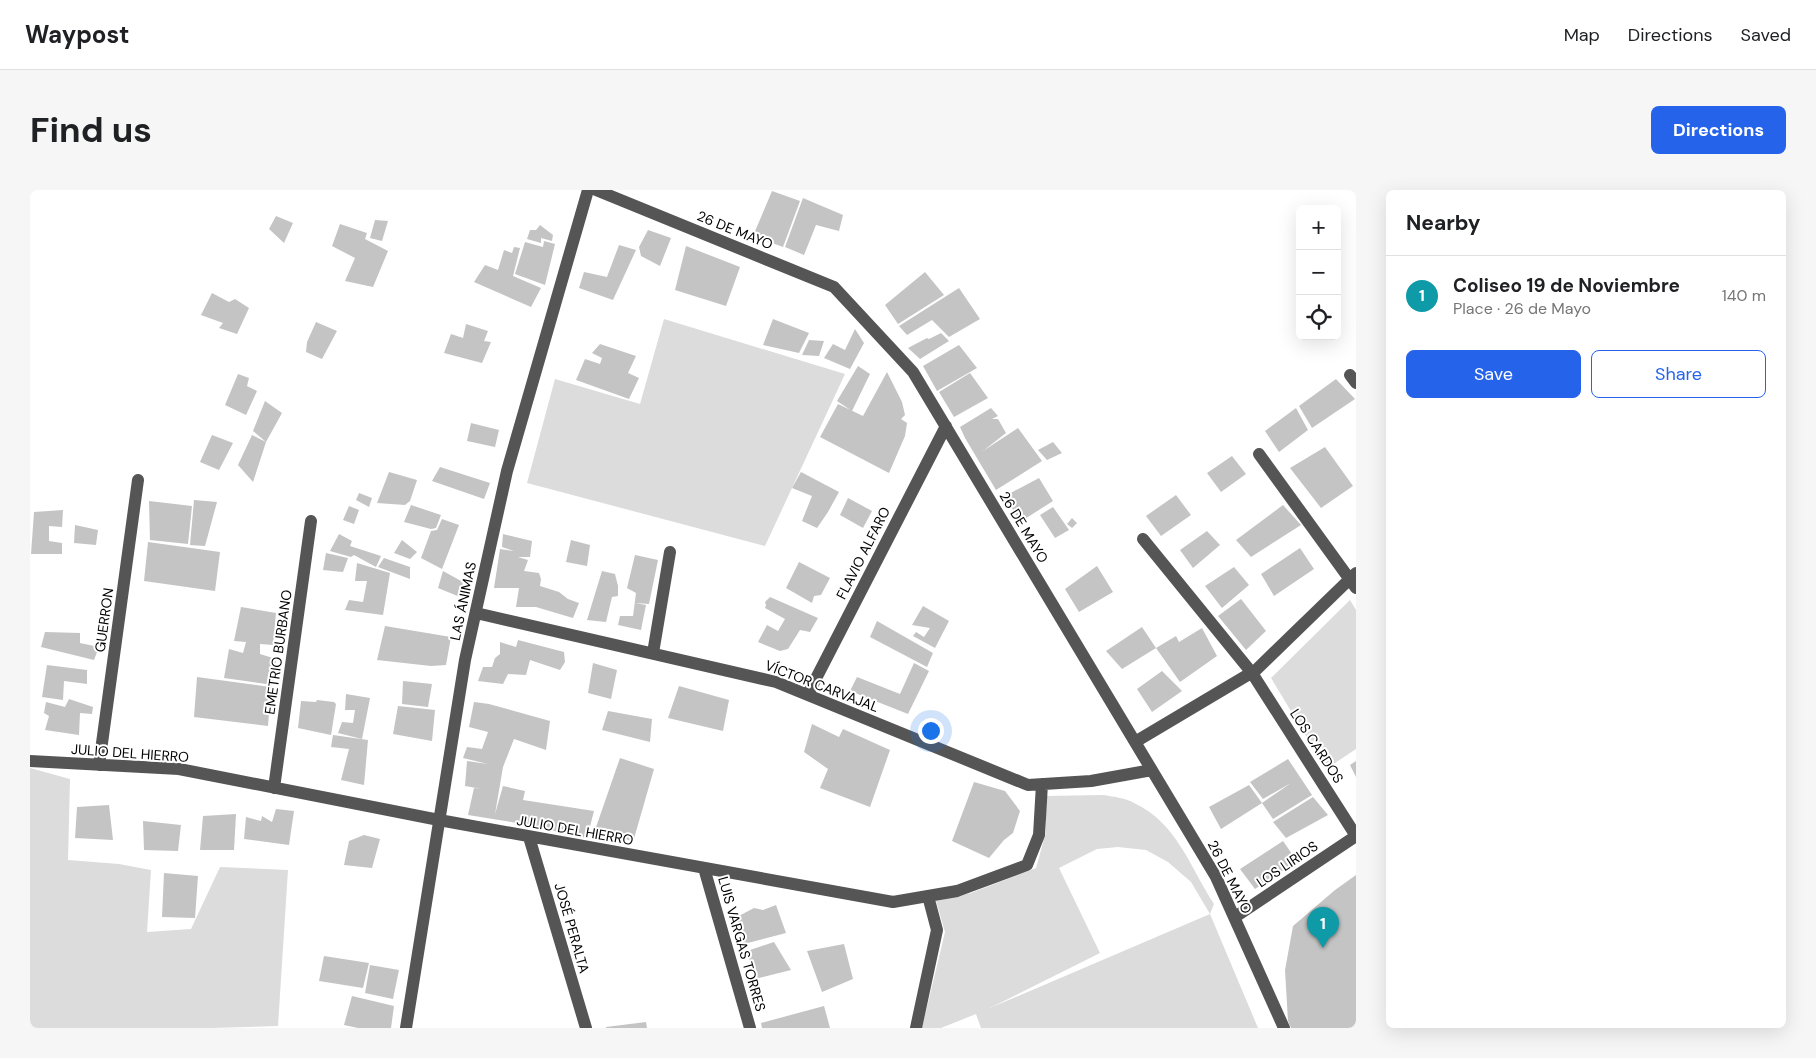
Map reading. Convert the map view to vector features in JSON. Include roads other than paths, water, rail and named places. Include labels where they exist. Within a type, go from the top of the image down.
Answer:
[{"type":"street","name":"LAS ÁNIMAS","points":[[406,1028],[465,660],[507,471],[588,190]]},
{"type":"street","name":"26 DE MAYO","points":[[596,190],[834,287],[914,372],[1216,877],[1284,1028]]},
{"type":"street","name":"FLAVIO ALFARO","points":[[808,694],[946,426]]},
{"type":"street","points":[[1136,742],[1252,673],[1354,580],[1260,454]]},
{"type":"street","name":"GUERRON","points":[[99,765],[138,480]]},
{"type":"street","name":"EMETRIO BURBANO","points":[[274,788],[311,520]]},
{"type":"street","name":"LOS CARDOS","points":[[1143,539],[1252,673],[1356,836]]},
{"type":"street","points":[[653,653],[670,552]]},
{"type":"street","name":"VÍCTOR CARVAJAL","points":[[476,612],[776,682],[1028,785],[1091,781],[1152,770]]},
{"type":"street","name":"JULIO DEL HIERRO","points":[[30,761],[179,769],[529,837],[893,902],[957,891],[1027,865],[1039,834],[1042,784]]},
{"type":"street","name":"LOS LIRIOS","points":[[1234,917],[1356,836]]},
{"type":"street","name":"JOSÉ PERALTA","points":[[529,837],[586,1028]]},
{"type":"street","name":"LUIS VARGAS TORRES","points":[[704,868],[750,1028]]},
{"type":"street","points":[[916,1028],[937,930],[928,896]]},
{"type":"place","name":"Coliseo 19 de Noviembre","points":[[1323,948]]}]
